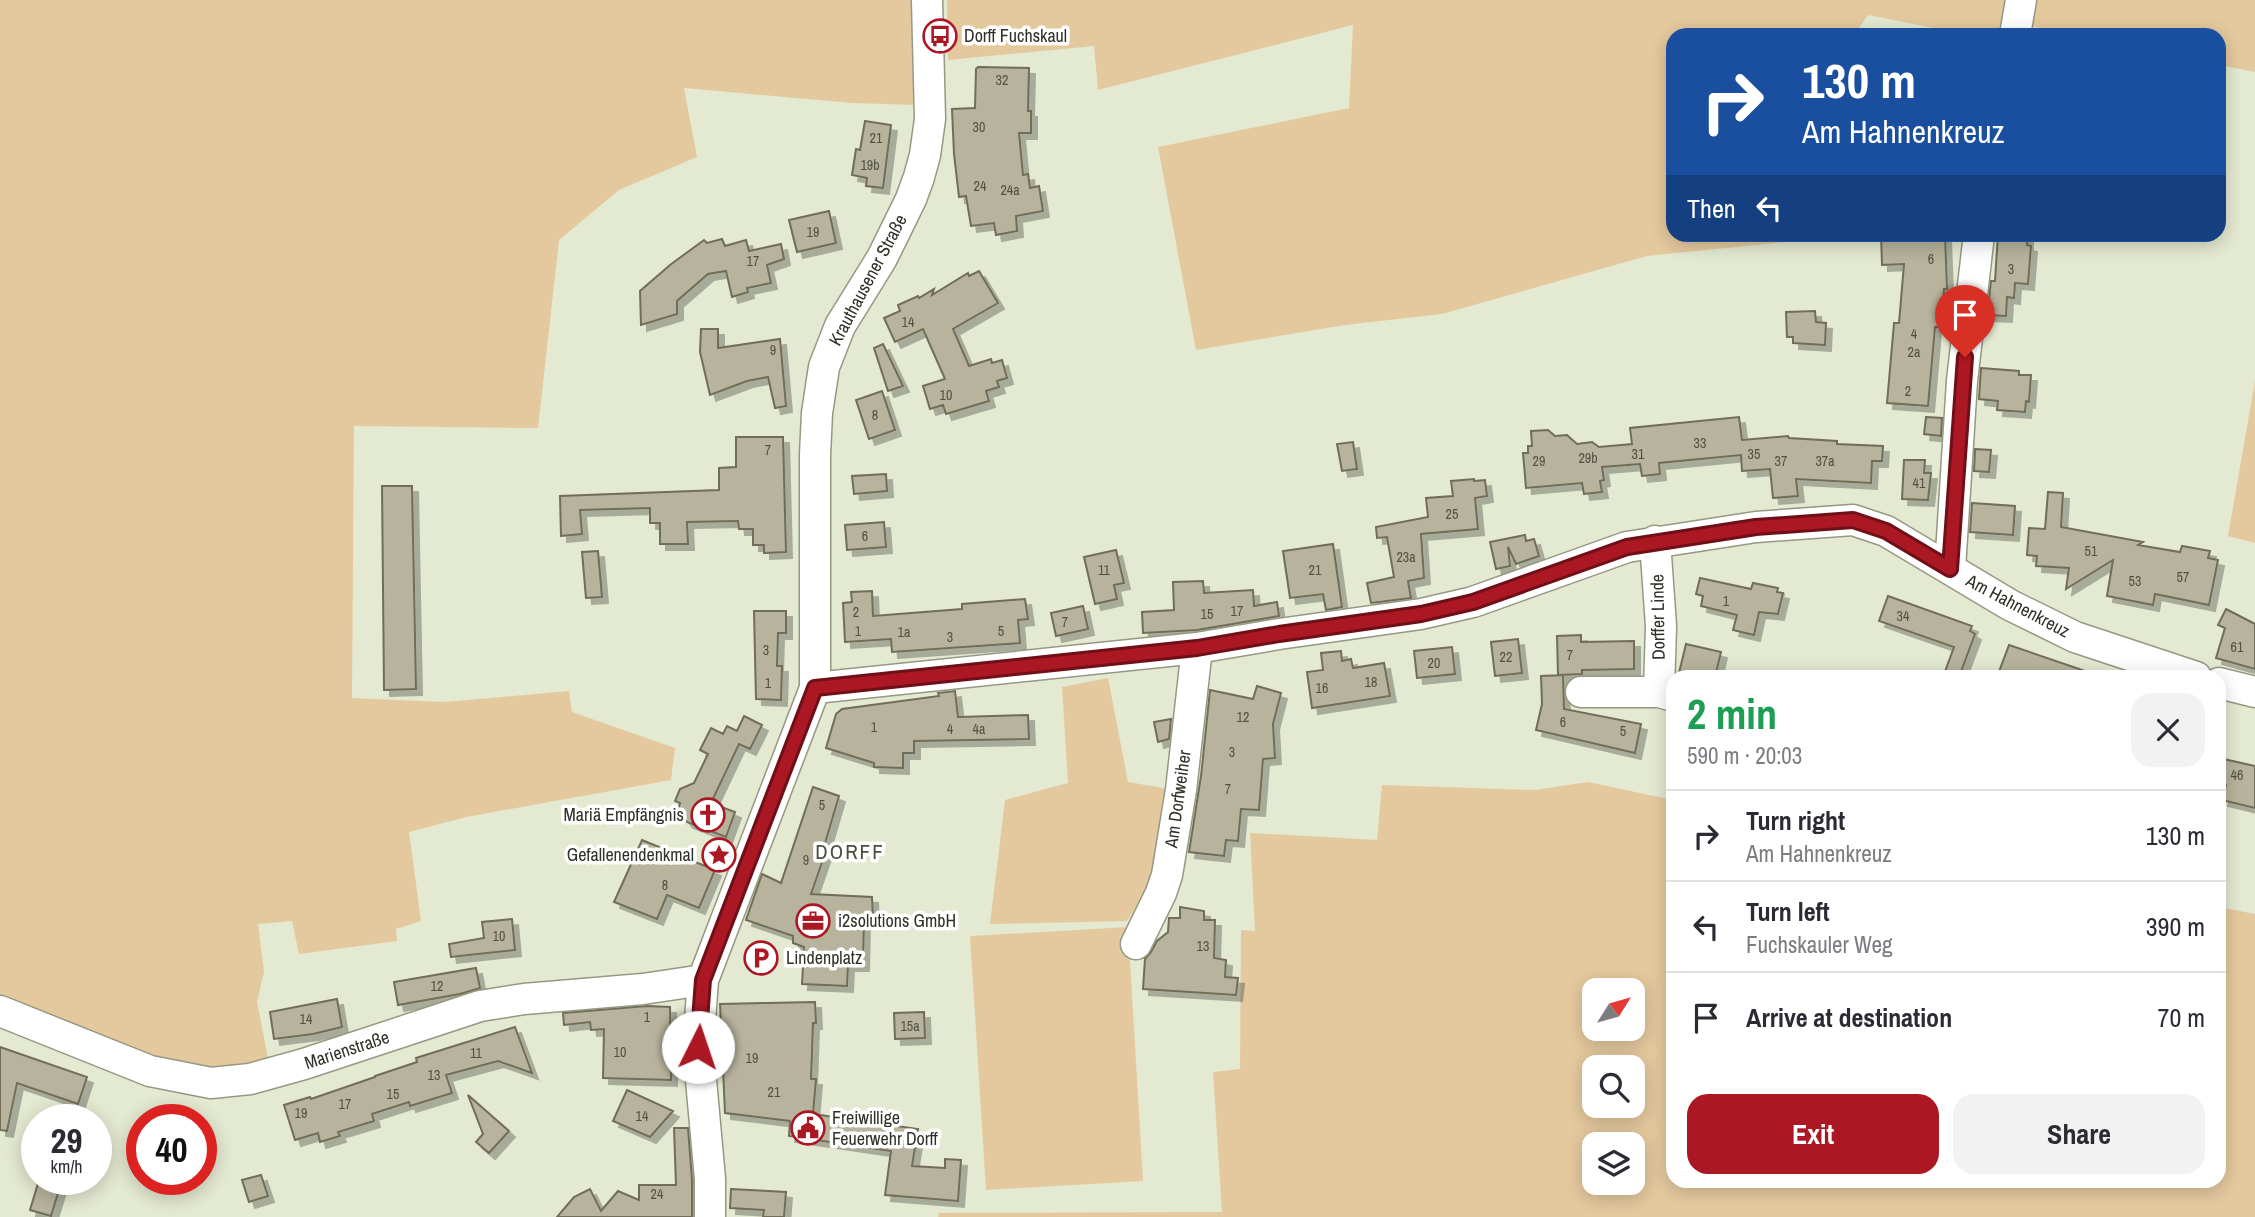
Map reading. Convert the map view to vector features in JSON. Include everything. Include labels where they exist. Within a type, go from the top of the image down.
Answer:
[{"type":"street","name":"Krauthausener Straße","points":[[815,688],[814,455],[824,367],[841,326],[881,258],[911,199],[919,177],[930,119],[926,0]]},
{"type":"street","points":[[2016,28],[2021,0]]},
{"type":"street","points":[[1950,569],[1962,381],[1978,242]]},
{"type":"street","name":"Am Hahnenkreuz","points":[[815,688],[1197,648],[1421,614],[1473,602],[1618,550],[1655,541],[1756,527],[1853,520],[1886,531],[2010,605],[2075,637],[2175,670]]},
{"type":"street","name":"Dorffer Linde","points":[[1581,692],[1666,694],[1655,541]]},
{"type":"street","name":"Am Dorfweiher","points":[[1136,944],[1167,875],[1181,790],[1197,648]]},
{"type":"street","points":[[2226,685],[2255,692]]},
{"type":"street","points":[[710,1217],[710,1179],[698,1047],[703,980],[815,688]]},
{"type":"street","name":"Marienstraße","points":[[0,1012],[150,1070],[211,1083],[250,1079],[304,1064],[480,1006],[703,980]]},
{"type":"shaded area","points":[[0,0],[917,0],[916,105],[852,103],[684,88],[697,157],[619,190],[559,240],[538,428],[354,426],[352,698],[445,702],[569,691],[572,712],[675,748],[671,780],[466,817],[409,832],[421,921],[396,929],[397,941],[299,954],[292,921],[258,924],[264,972],[257,1002],[269,1063],[208,1073],[153,1058],[0,998]]},
{"type":"shaded area","points":[[947,0],[2255,0],[2255,72],[2226,66],[2226,28],[2040,28],[2026,25],[2022,28],[1934,28],[1868,15],[1859,28],[1666,28],[1666,242],[1785,242],[1647,256],[1442,314],[1345,325],[1196,350],[1158,147],[1349,108],[1353,25],[1098,90],[1094,46],[948,60]]},
{"type":"shaded area","points":[[2255,381],[2255,543],[2228,536]]},
{"type":"shaded area","points":[[1108,678],[1128,782],[1175,790],[1162,867],[1127,921],[990,924],[1005,800],[1068,783],[1062,687]]},
{"type":"shaded area","points":[[1588,782],[1666,799],[1666,1188],[2226,1188],[2226,908],[2255,914],[2255,1217],[938,1217],[939,1213],[1222,1212],[1213,1072],[1240,1069],[1241,930],[1255,931],[1250,833],[1377,840],[1382,785],[1535,790]]},
{"type":"shaded area","points":[[1128,927],[1143,1181],[986,1190],[970,936]]},
{"type":"building","points":[[978,67],[1029,68],[1028,111],[1031,111],[1031,133],[1019,133],[1023,175],[1028,174],[1030,188],[1039,186],[1043,211],[1016,216],[1017,231],[996,235],[994,223],[971,226],[966,196],[959,197],[954,154],[952,109],[975,108]]},
{"type":"building","points":[[865,121],[891,125],[883,188],[866,186],[867,178],[852,175],[856,149],[860,150]]},
{"type":"building","points":[[829,211],[836,243],[797,252],[789,220]]},
{"type":"building","points":[[722,239],[725,246],[746,240],[749,251],[781,244],[784,259],[767,265],[771,283],[747,288],[748,292],[732,297],[726,271],[708,274],[677,301],[677,314],[641,325],[640,291],[704,240],[707,243]]},
{"type":"building","points":[[1881,242],[1945,242],[1947,289],[1944,289],[1941,327],[1935,327],[1928,406],[1887,403],[1894,323],[1899,323],[1904,264],[1882,265]]},
{"type":"building","points":[[1997,242],[2027,242],[2027,245],[2031,246],[2028,284],[2015,283],[2014,298],[2007,297],[2006,316],[1987,315],[1991,281],[1995,281]]},
{"type":"building","points":[[979,271],[998,303],[953,329],[969,366],[991,359],[992,363],[1002,360],[1007,378],[997,381],[999,387],[986,391],[989,401],[946,414],[943,405],[930,409],[923,386],[945,379],[923,329],[895,342],[884,318],[900,311],[898,305],[918,296],[919,298],[934,289],[932,295],[968,273],[969,276]]},
{"type":"building","points":[[1815,311],[1816,322],[1826,323],[1825,345],[1793,343],[1793,337],[1787,337],[1786,312]]},
{"type":"building","points":[[701,329],[718,329],[718,348],[780,339],[786,406],[775,408],[768,377],[747,381],[710,395],[700,352]]},
{"type":"building","points":[[883,344],[903,386],[888,391],[874,348]]},
{"type":"building","points":[[1981,368],[2019,371],[2019,375],[2031,375],[2029,402],[2026,401],[2025,412],[1997,410],[1998,401],[1979,399]]},
{"type":"building","points":[[882,391],[895,430],[869,439],[856,400]]},
{"type":"building","points":[[1739,417],[1742,440],[1788,436],[1837,441],[1837,444],[1883,446],[1882,461],[1872,461],[1871,483],[1796,479],[1798,496],[1773,498],[1770,469],[1742,471],[1741,455],[1659,463],[1660,474],[1642,476],[1640,464],[1602,467],[1602,492],[1584,494],[1582,483],[1526,488],[1523,453],[1528,453],[1528,446],[1532,446],[1531,431],[1548,430],[1555,436],[1567,435],[1577,444],[1592,442],[1599,447],[1632,444],[1630,428]]},
{"type":"building","points":[[1926,417],[1942,418],[1941,436],[1924,434]]},
{"type":"building","points":[[736,437],[783,437],[786,552],[764,553],[764,545],[753,545],[753,529],[739,529],[738,521],[687,522],[688,544],[660,544],[660,523],[650,523],[650,508],[580,510],[582,534],[561,536],[560,496],[719,490],[719,468],[736,467]]},
{"type":"building","points":[[1353,442],[1357,469],[1342,471],[1337,444]]},
{"type":"building","points":[[1975,449],[1991,450],[1989,472],[1974,471]]},
{"type":"building","points":[[1904,460],[1925,460],[1924,473],[1931,473],[1928,500],[1902,499]]},
{"type":"building","points":[[886,474],[887,491],[854,494],[852,476]]},
{"type":"building","points":[[1485,480],[1487,496],[1475,498],[1478,529],[1421,534],[1424,578],[1408,581],[1411,598],[1371,603],[1367,583],[1394,577],[1387,537],[1377,538],[1376,527],[1428,517],[1426,498],[1453,496],[1451,481]]},
{"type":"building","points":[[382,486],[412,486],[416,689],[384,690]]},
{"type":"building","points":[[2048,492],[2063,493],[2061,527],[2143,542],[2138,545],[2180,552],[2182,546],[2210,551],[2208,558],[2218,560],[2209,605],[2155,594],[2153,605],[2107,596],[2113,560],[2066,589],[2069,568],[2036,566],[2037,556],[2027,555],[2029,528],[2045,529]]},
{"type":"building","points":[[1972,503],[2015,506],[2013,535],[1970,532]]},
{"type":"building","points":[[884,522],[886,547],[847,550],[845,525]]},
{"type":"building","points":[[1525,535],[1526,541],[1534,539],[1539,556],[1516,564],[1508,547],[1510,566],[1496,569],[1490,542]]},
{"type":"building","points":[[1333,544],[1342,607],[1326,610],[1323,594],[1290,598],[1283,551]]},
{"type":"building","points":[[1116,550],[1124,583],[1114,585],[1117,599],[1095,604],[1084,557]]},
{"type":"building","points":[[598,551],[602,597],[586,598],[582,552]]},
{"type":"building","points":[[1700,578],[1751,589],[1753,583],[1778,588],[1777,592],[1783,593],[1778,614],[1759,612],[1754,635],[1733,630],[1737,615],[1701,606],[1703,596],[1696,594]]},
{"type":"building","points":[[1203,581],[1204,593],[1253,590],[1254,606],[1277,602],[1279,616],[1197,630],[1143,633],[1142,612],[1174,610],[1173,582]]},
{"type":"building","points":[[872,591],[873,616],[962,609],[962,604],[1025,599],[1028,619],[1018,620],[1020,643],[892,652],[891,639],[845,642],[843,603],[852,602],[851,592]]},
{"type":"building","points":[[1888,596],[1972,626],[1970,631],[1975,634],[1962,670],[1946,670],[1954,647],[1879,621]]},
{"type":"building","points":[[1083,606],[1088,629],[1056,636],[1051,613]]},
{"type":"building","points":[[2226,609],[2255,624],[2255,669],[2216,658],[2225,628],[2218,625]]},
{"type":"building","points":[[754,611],[786,611],[786,633],[778,633],[777,666],[782,666],[781,700],[756,699]]},
{"type":"building","points":[[1581,635],[1581,642],[1634,641],[1634,669],[1582,670],[1582,674],[1558,675],[1557,636]]},
{"type":"building","points":[[1518,639],[1522,673],[1495,676],[1491,642]]},
{"type":"building","points":[[1686,644],[1721,652],[1717,670],[1680,670]]},
{"type":"building","points":[[2009,645],[2082,670],[2000,670]]},
{"type":"building","points":[[1452,647],[1455,674],[1417,678],[1414,651]]},
{"type":"building","points":[[1341,651],[1342,661],[1351,659],[1353,668],[1384,663],[1390,696],[1312,708],[1307,672],[1323,670],[1321,653]]},
{"type":"building","points":[[1563,675],[1564,709],[1641,724],[1635,753],[1536,730],[1542,704],[1541,676]]},
{"type":"building","points":[[1257,686],[1281,693],[1273,724],[1275,758],[1263,759],[1259,810],[1241,809],[1238,841],[1226,840],[1224,856],[1189,852],[1201,776],[1210,690],[1253,699]]},
{"type":"building","points":[[955,691],[958,717],[1028,715],[1029,739],[914,741],[914,753],[903,753],[903,768],[874,767],[874,763],[826,748],[836,714],[842,709],[939,696],[938,693]]},
{"type":"building","points":[[744,716],[762,725],[750,749],[739,744],[711,803],[735,812],[726,837],[687,822],[678,810],[680,803],[675,801],[680,789],[694,783],[708,754],[700,750],[711,728],[723,734],[727,726],[737,731]]},
{"type":"building","points":[[1171,719],[1169,739],[1158,742],[1154,722]]},
{"type":"building","points":[[2226,760],[2255,766],[2255,808],[2226,801]]},
{"type":"building","points":[[813,787],[839,796],[823,850],[826,851],[811,894],[872,897],[873,917],[864,917],[863,965],[848,965],[847,986],[802,984],[804,947],[793,943],[793,936],[746,920],[762,874],[781,883]]},
{"type":"building","points":[[642,840],[715,870],[699,908],[667,895],[657,919],[614,902]]},
{"type":"building","points":[[1180,907],[1204,911],[1204,920],[1215,920],[1214,958],[1226,960],[1225,977],[1238,978],[1236,995],[1143,989],[1145,959],[1157,941],[1168,932],[1169,918],[1180,918]]},
{"type":"building","points":[[512,919],[515,950],[451,957],[449,944],[484,938],[482,922]]},
{"type":"building","points":[[476,968],[480,988],[398,1005],[394,982]]},
{"type":"building","points":[[337,999],[342,1027],[274,1039],[270,1012]]},
{"type":"building","points":[[815,1002],[811,1079],[816,1079],[813,1114],[918,1129],[912,1166],[945,1168],[945,1159],[961,1160],[958,1201],[885,1195],[891,1151],[789,1136],[790,1121],[725,1113],[720,1004]]},
{"type":"building","points":[[647,1006],[670,1007],[671,1080],[603,1078],[604,1029],[591,1030],[590,1022],[564,1025],[563,1013]]},
{"type":"building","points":[[924,1012],[925,1038],[895,1039],[894,1013]]},
{"type":"building","points":[[515,1027],[532,1073],[498,1061],[446,1075],[452,1093],[410,1106],[409,1102],[372,1114],[374,1121],[338,1132],[340,1136],[320,1142],[318,1133],[295,1140],[284,1105],[310,1097],[311,1099],[417,1062],[416,1058]]},
{"type":"building","points":[[0,1047],[87,1077],[78,1104],[17,1083],[7,1131],[0,1130]]},
{"type":"building","points":[[627,1090],[673,1111],[650,1137],[613,1121]]},
{"type":"building","points":[[468,1095],[509,1131],[489,1153],[476,1142],[483,1134]]},
{"type":"building","points":[[674,1128],[688,1128],[692,1217],[557,1217],[574,1197],[590,1189],[601,1211],[618,1191],[639,1200],[639,1185],[676,1185]]},
{"type":"building","points":[[261,1175],[268,1196],[249,1202],[242,1180]]},
{"type":"building","points":[[731,1189],[786,1192],[784,1217],[763,1217],[764,1210],[730,1208]]},
{"type":"building","points":[[34,1195],[57,1195],[51,1216],[30,1210]]},
{"type":"place","name":"Dorff Fuchskaul","points":[[940,36]]},
{"type":"place","name":"Mariä Empfängnis","points":[[708,815]]},
{"type":"place","name":"Gefallenendenkmal","points":[[719,855]]},
{"type":"place","name":"i2solutions GmbH","points":[[813,921]]},
{"type":"place","name":"Lindenplatz","points":[[761,958]]},
{"type":"place","name":"Freiwillige Feuerwehr Dorff","points":[[808,1128]]},
{"type":"district","name":"DORFF","points":[[850,852]]},
{"type":"route","points":[[698,1047],[703,980],[815,688],[1197,648],[1421,614],[1473,602],[1627,547],[1756,527],[1853,520],[1886,531],[1950,569],[1965,357]]}]
